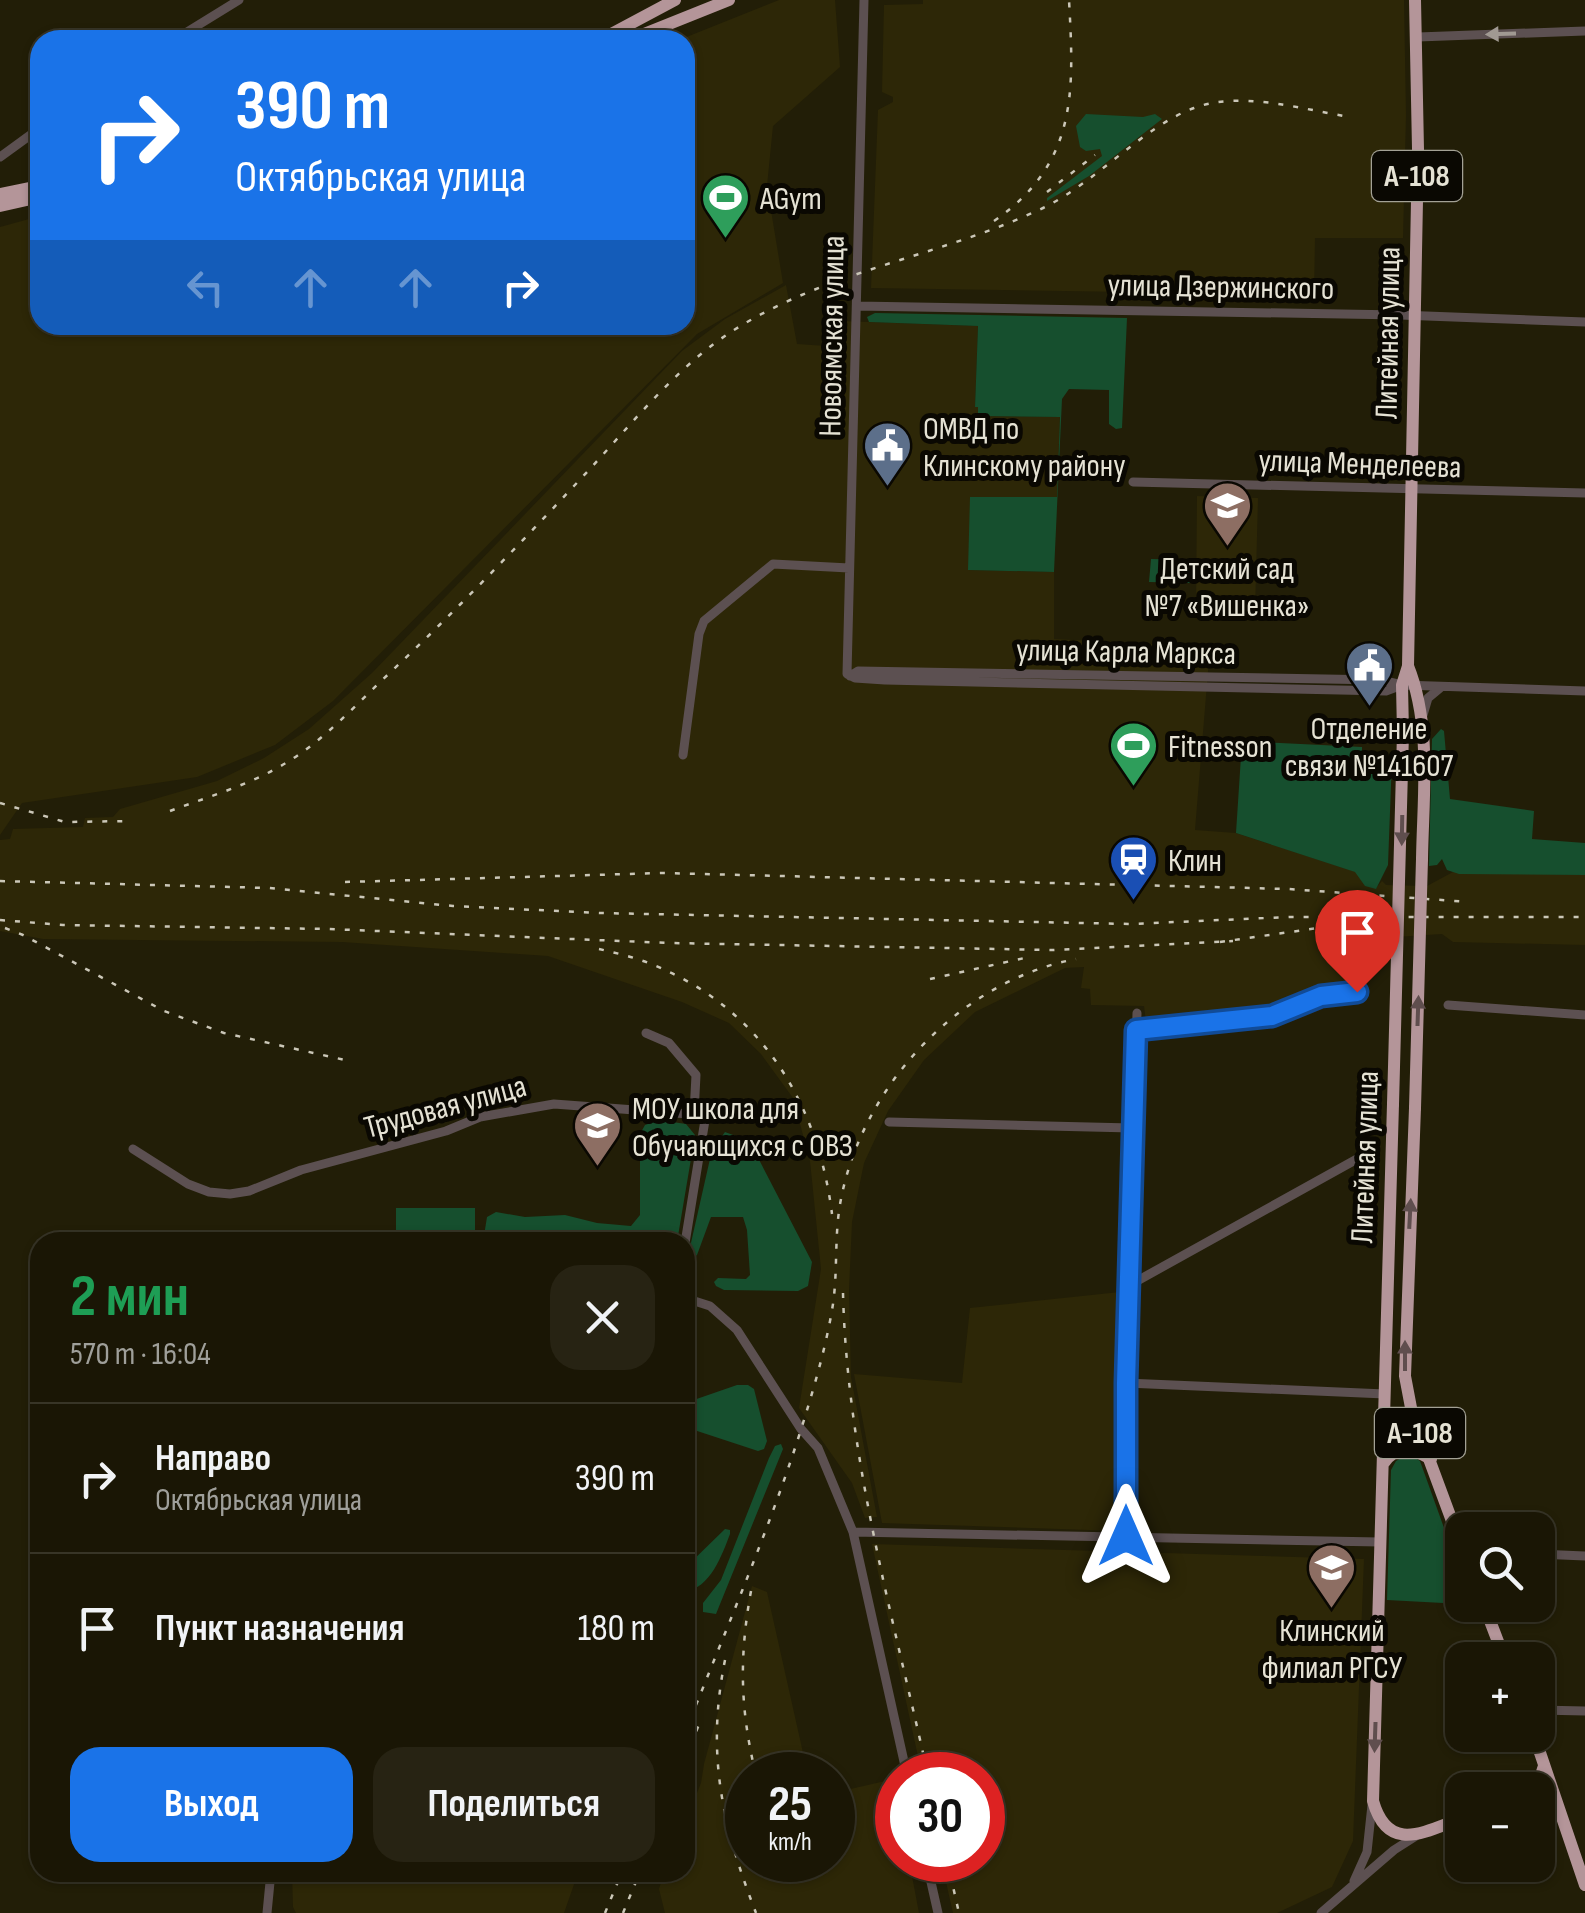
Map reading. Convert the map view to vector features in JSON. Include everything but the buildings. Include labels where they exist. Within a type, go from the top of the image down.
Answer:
[{"type":"highway","points":[[621,30],[676,0]]},
{"type":"highway","points":[[710,0],[729,0]]},
{"type":"highway","points":[[654,30],[729,0]]},
{"type":"highway","name":"Литейная улица","points":[[1415,0],[1418,37],[1408,666],[1409,685],[1423,724],[1405,1376],[1412,1413],[1431,1459]]},
{"type":"highway","points":[[0,194],[30,188]]},
{"type":"highway","points":[[0,206],[30,200]]},
{"type":"highway","name":"Литейная улица","points":[[1386,1394],[1403,709],[1409,685]]},
{"type":"highway","name":"А-108","points":[[1373,1801],[1386,1394]]},
{"type":"highway","points":[[1383,1464],[1401,1448],[1418,1451],[1431,1459]]},
{"type":"highway","name":"А-108","points":[[1431,1459],[1449,1512]]},
{"type":"highway","points":[[1540,1752],[1585,1886]]},
{"type":"highway","points":[[1542,1772],[1544,1762]]},
{"type":"highway","points":[[1373,1801],[1378,1821],[1389,1832],[1403,1835],[1445,1824]]},
{"type":"highway","points":[[1555,1806],[1559,1808]]},
{"type":"street","points":[[190,30],[239,0]]},
{"type":"street","name":"Новоямская улица","points":[[848,675],[864,0]]},
{"type":"street","points":[[1418,37],[1585,30]]},
{"type":"street","points":[[0,157],[30,135]]},
{"type":"street","name":"улица Дзержинского","points":[[857,306],[1585,322]]},
{"type":"street","name":"улица Менделеева","points":[[1133,482],[1585,493]]},
{"type":"street","points":[[684,755],[699,634],[704,622],[772,564],[850,568]]},
{"type":"street","name":"улица Карла Маркса","points":[[848,675],[858,671],[1382,680],[1409,685],[1585,691]]},
{"type":"street","name":"улица Карла Маркса","points":[[848,675],[885,680],[1386,691],[1409,685]]},
{"type":"street","points":[[1423,724],[1432,692],[1444,686]]},
{"type":"street","points":[[1386,691],[1400,699],[1403,709]]},
{"type":"street","points":[[1136,1030],[1272,1016],[1321,996],[1357,992]]},
{"type":"street","points":[[1448,1005],[1585,1015]]},
{"type":"street","points":[[1126,1536],[1128,1286],[1137,1012]]},
{"type":"street","points":[[646,1034],[669,1043],[696,1076],[694,1114]]},
{"type":"street","name":"Трудовая улица","points":[[134,1149],[188,1184],[230,1194],[301,1170],[446,1131],[480,1117],[554,1104],[788,1116]]},
{"type":"street","points":[[687,1232],[706,1114]]},
{"type":"street","points":[[890,1122],[1132,1128]]},
{"type":"street","points":[[1128,1286],[1356,1159]]},
{"type":"street","points":[[695,1301],[710,1306],[737,1330],[818,1448],[853,1532],[902,1752]]},
{"type":"street","points":[[1126,1383],[1386,1394]]},
{"type":"street","points":[[853,1532],[1380,1542]]},
{"type":"street","points":[[1555,1555],[1585,1556]]},
{"type":"street","points":[[1555,1710],[1585,1711]]},
{"type":"street","points":[[1333,1906],[1364,1863],[1373,1801]]},
{"type":"street","points":[[1321,1913],[1394,1850],[1424,1832]]},
{"type":"street","points":[[267,1913],[270,1882]]},
{"type":"street","points":[[931,1882],[938,1913]]},
{"type":"shaded area","points":[[779,0],[835,0],[840,67],[773,126],[767,186],[783,283],[697,334],[333,701],[275,745],[197,777],[22,803],[0,835],[0,227],[30,219],[30,335],[695,335],[695,34]]},
{"type":"shaded area","points":[[923,0],[1404,0],[1403,238],[1315,238],[1314,295],[871,288],[878,110],[893,102],[893,97],[882,92],[884,5],[923,4]]},
{"type":"shaded area","points":[[786,285],[797,344],[841,347],[842,321],[978,326],[975,406],[979,407],[979,416],[1060,417],[1057,497],[969,570],[1054,572],[1054,639],[1210,647],[1195,830],[1236,833],[1356,872],[1365,885],[1376,888],[1382,881],[1386,885],[1427,886],[1453,872],[1585,875],[1585,945],[1453,942],[1442,934],[1380,938],[1369,950],[1362,977],[1267,1007],[1146,1022],[1144,1006],[1091,1005],[1090,989],[1081,988],[1084,967],[1065,968],[975,1012],[924,1060],[888,1111],[864,1163],[852,1222],[849,1290],[851,1377],[877,1517],[865,1518],[852,1483],[799,1408],[821,1269],[810,1161],[793,1098],[761,1054],[729,1023],[682,1002],[548,956],[342,942],[43,939],[0,931],[0,840],[10,839],[13,829],[83,827],[85,818],[113,817],[120,809],[217,781],[264,758],[309,729],[372,673],[682,351],[725,319]]},
{"type":"shaded area","name":"Детский сад №7 «Вишенка»","points":[[1197,496],[1258,498],[1255,613],[1196,612]]},
{"type":"shaded area","points":[[1120,1292],[1118,1531],[882,1523],[854,1374],[962,1383],[970,1308]]},
{"type":"shaded area","points":[[872,1544],[1364,1559],[1353,1841],[1332,1887],[1277,1913],[953,1913],[946,1882],[1005,1882],[1005,1752],[917,1752]]},
{"type":"shaded area","points":[[752,1586],[767,1592],[803,1752],[725,1752],[725,1882],[855,1882],[855,1788],[875,1783],[875,1882],[913,1882],[919,1913],[665,1913],[659,1889],[661,1882],[695,1882],[695,1798]]},
{"type":"shaded area","points":[[292,1882],[575,1882],[564,1913],[296,1913]]},
{"type":"green space","points":[[1086,114],[1155,114],[1162,119],[1089,176],[1047,201],[1102,156],[1100,149],[1086,151],[1080,147],[1076,126]]},
{"type":"green space","points":[[875,313],[1127,318],[1122,428],[1109,424],[1109,390],[1069,389],[1062,399],[1054,572],[968,570],[970,497],[1057,497],[1060,417],[978,416],[978,326],[869,322],[867,317]]},
{"type":"green space","points":[[1151,559],[1191,560],[1190,583],[1149,582]]},
{"type":"green space","points":[[1441,729],[1450,799],[1534,811],[1532,839],[1585,843],[1585,875],[1459,874],[1447,870],[1442,859],[1429,866],[1432,739]]},
{"type":"green space","points":[[1242,741],[1362,747],[1362,758],[1392,759],[1388,865],[1376,889],[1365,886],[1355,872],[1236,833]]},
{"type":"green space","points":[[659,1120],[686,1124],[695,1135],[679,1232],[485,1232],[487,1217],[496,1212],[525,1217],[565,1215],[631,1226],[640,1215],[640,1134],[645,1125]]},
{"type":"green space","points":[[725,1132],[744,1139],[753,1148],[812,1262],[808,1286],[798,1291],[724,1290],[716,1286],[718,1278],[746,1279],[750,1275],[743,1217],[711,1217],[695,1257],[693,1232],[712,1150]]},
{"type":"green space","points":[[396,1208],[475,1208],[475,1232],[396,1232]]},
{"type":"green space","points":[[737,1385],[754,1389],[767,1441],[764,1449],[758,1451],[695,1430],[695,1400]]},
{"type":"green space","points":[[781,1444],[783,1449],[716,1614],[703,1612],[703,1603],[721,1580],[769,1458],[775,1446]]},
{"type":"green space","points":[[1405,1456],[1420,1461],[1445,1531],[1445,1603],[1387,1600],[1391,1470]]},
{"type":"green space","points":[[725,1529],[730,1530],[714,1570],[695,1588],[695,1558]]},
{"type":"railway","points":[[994,221],[1022,199],[1056,150],[1070,95],[1069,0]]},
{"type":"railway","points":[[170,811],[261,776],[325,734],[485,579],[681,372],[715,343],[753,319],[833,283],[960,241],[1043,208],[1175,116],[1194,108],[1249,101],[1344,116]]},
{"type":"railway","points":[[1047,192],[1095,155]]},
{"type":"railway","points":[[0,803],[65,822],[131,821]]},
{"type":"railway","points":[[345,882],[663,873],[1289,889],[1469,902]]},
{"type":"railway","points":[[0,881],[269,888],[453,906],[599,913],[1131,924],[1289,917],[1585,917]]},
{"type":"railway","points":[[0,920],[669,943],[1053,950],[1233,941]]},
{"type":"railway","points":[[5,928],[164,1011],[224,1033],[345,1060]]},
{"type":"railway","points":[[1220,942],[1318,928]]},
{"type":"railway","points":[[599,949],[645,962],[689,982],[723,1005],[752,1032],[797,1097],[825,1173],[832,1214]]},
{"type":"railway","points":[[930,979],[1029,957]]},
{"type":"railway","points":[[695,1708],[767,1526],[810,1400],[833,1304],[841,1199],[871,1116],[894,1079],[923,1044],[956,1015],[993,990],[1034,971],[1076,959]]},
{"type":"railway","points":[[843,1293],[846,1354],[862,1475],[923,1752]]},
{"type":"railway","points":[[751,1591],[743,1683],[752,1752]]},
{"type":"railway","points":[[725,1660],[719,1694],[717,1758],[726,1819],[756,1913]]},
{"type":"railway","points":[[695,1734],[700,1722]]},
{"type":"railway","points":[[605,1913],[618,1882]]},
{"type":"railway","points":[[623,1913],[636,1882]]},
{"type":"railway","points":[[952,1882],[959,1913]]},
{"type":"place","name":"AGym","points":[[725,240]]},
{"type":"place","name":"ОМВД по Клинскому району","points":[[888,488]]},
{"type":"place","name":"Детский сад №7 «Вишенка»","points":[[1227,548]]},
{"type":"place","name":"Отделение связи №141607","points":[[1369,708]]},
{"type":"place","name":"Fitnesson","points":[[1133,788]]},
{"type":"place","name":"Клин","points":[[1133,902]]},
{"type":"place","name":"МОУ школа для Обучающихся с ОВЗ","points":[[597,1168]]},
{"type":"place","name":"Клинский филиал РГСУ","points":[[1332,1610]]},
{"type":"route","points":[[1126,1536],[1126,1383],[1136,1030],[1272,1016],[1321,996],[1357,992]]}]
